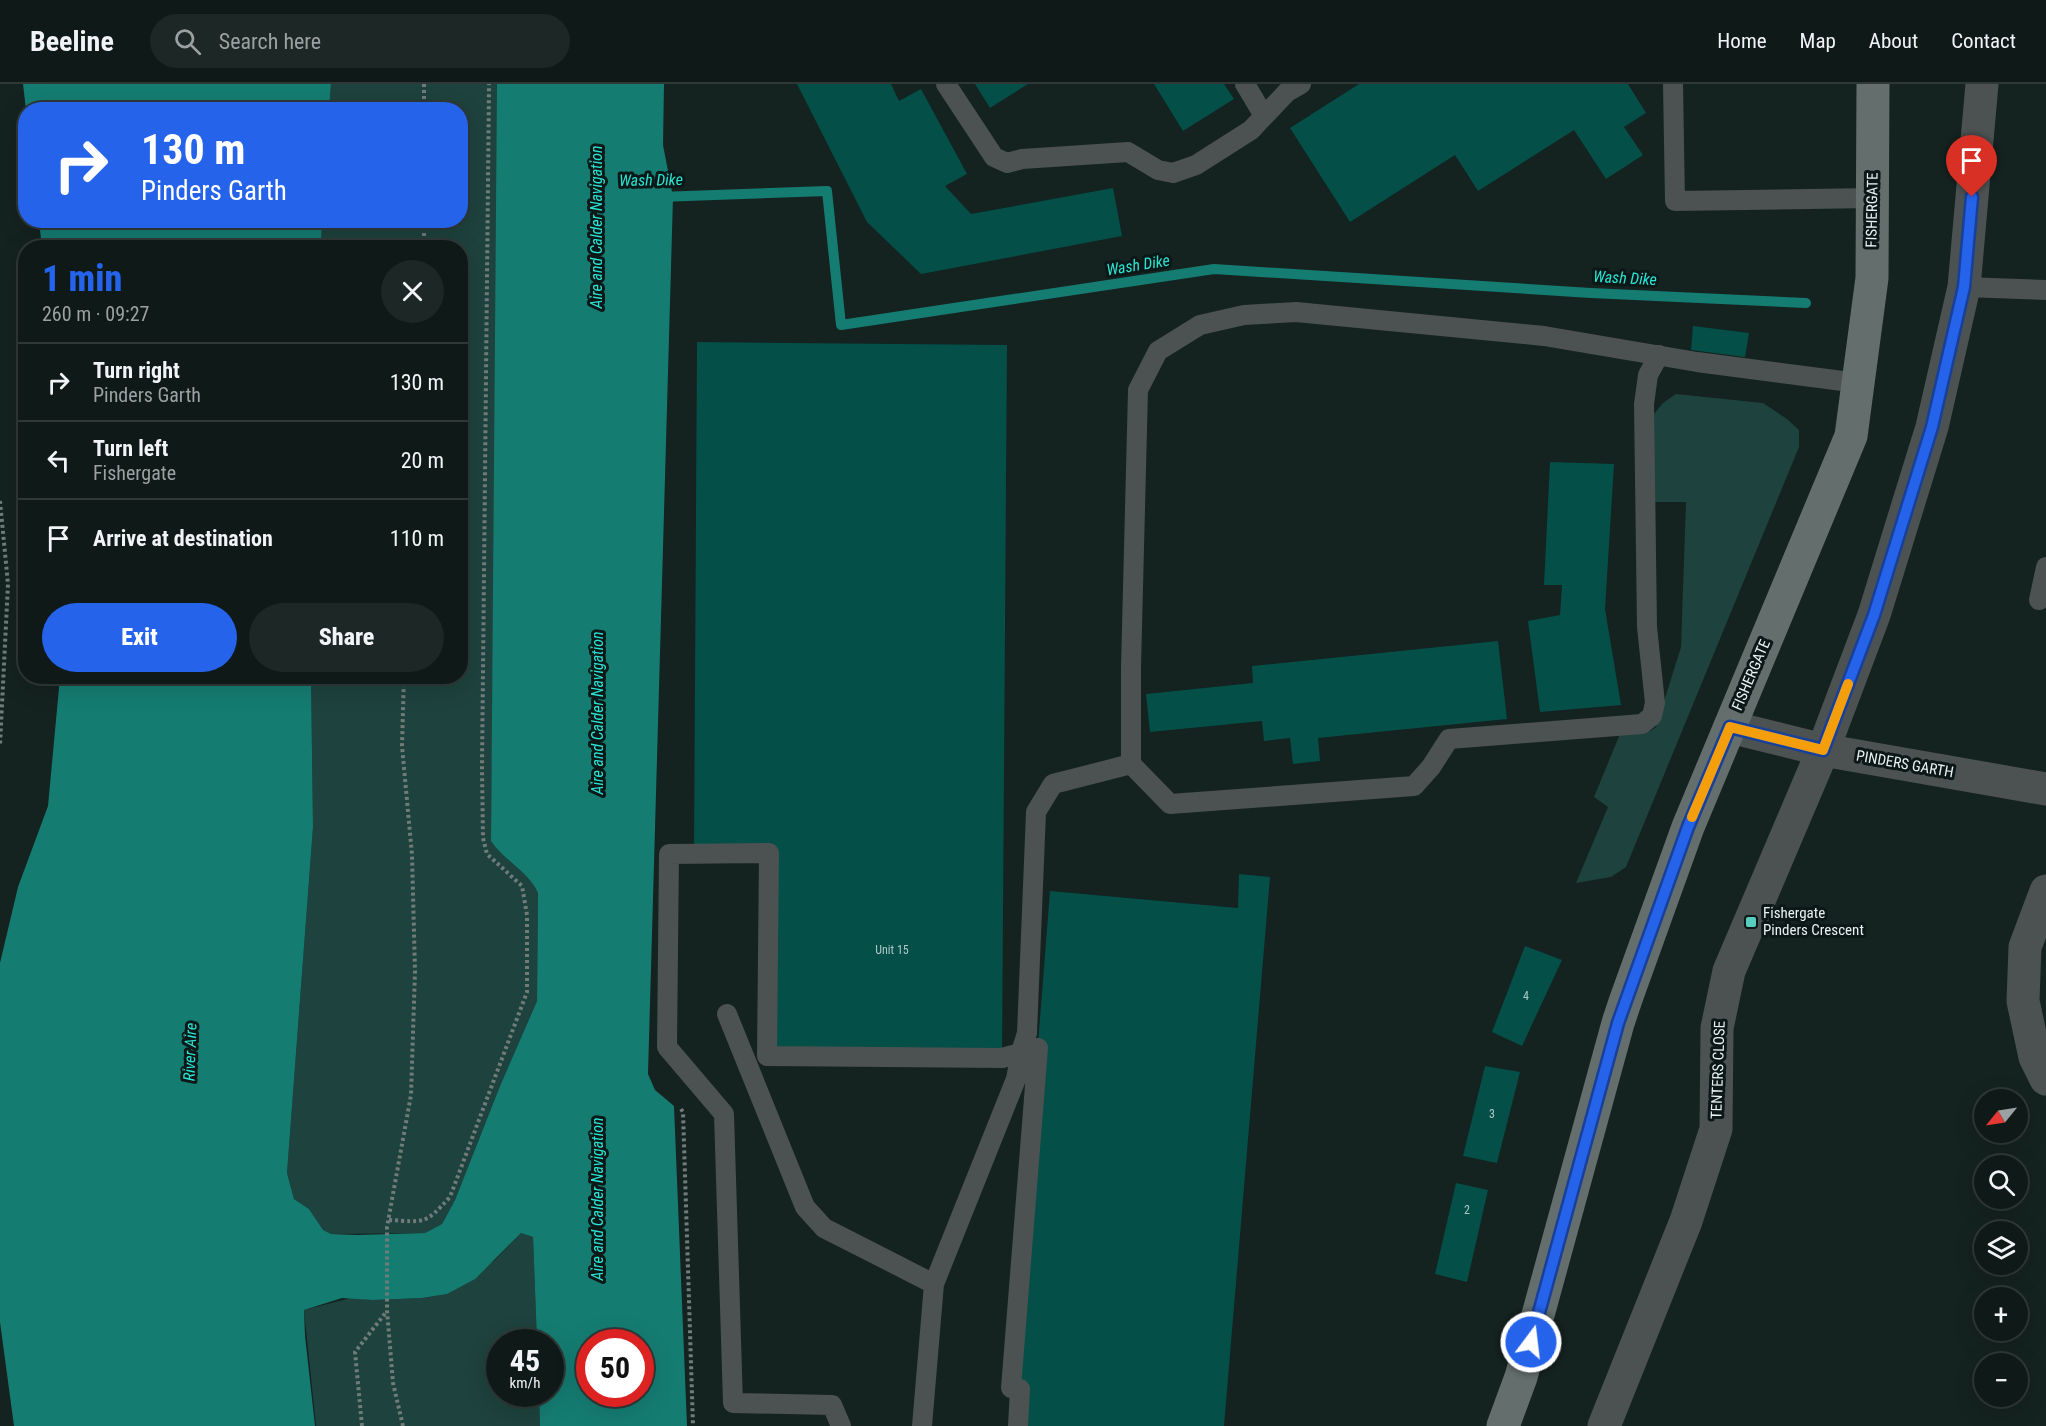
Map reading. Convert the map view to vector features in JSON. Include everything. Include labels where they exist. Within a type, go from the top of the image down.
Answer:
[{"type":"main road","name":"FISHERGATE","points":[[1509,1424],[1618,1023],[1688,827],[1851,436],[1872,278],[1873,84]]},
{"type":"street","points":[[1823,750],[1874,615],[1932,427],[1964,287],[1982,84]]},
{"type":"street","name":"PINDERS GARTH","points":[[1730,727],[1823,750],[2046,789]]},
{"type":"street","name":"TENTERS CLOSE","points":[[1604,1426],[1686,1221],[1716,1129],[1717,1028],[1730,971],[1823,750]]},
{"type":"street","points":[[2046,891],[2025,947],[2023,1002],[2035,1056],[2046,1079]]},
{"type":"lane","points":[[945,84],[994,157],[1006,162],[1128,152],[1158,170],[1173,174],[1196,165],[1251,130],[1287,92],[1301,84]]},
{"type":"lane","points":[[1245,84],[1264,116]]},
{"type":"lane","points":[[1673,84],[1675,201],[1872,198]]},
{"type":"lane","points":[[1964,287],[2046,290]]},
{"type":"lane","points":[[1659,355],[1648,375],[1644,404],[1647,627],[1655,703],[1652,716],[1642,724],[1449,739],[1431,767],[1414,786],[1170,804],[1131,764],[1131,667],[1138,390],[1158,351],[1200,325],[1244,315],[1296,312],[1544,336],[1858,383]]},
{"type":"lane","points":[[2039,600],[2046,567]]},
{"type":"lane","points":[[922,1426],[934,1284],[1016,1079],[1021,1052],[1028,1033],[1036,812],[1053,784],[1131,764]]},
{"type":"lane","points":[[841,1426],[831,1405],[733,1403],[724,1114],[667,1047],[669,854],[769,852],[767,1056],[1002,1058],[1038,1048],[1011,1389],[1020,1389],[1018,1426]]},
{"type":"lane","points":[[727,1014],[805,1207],[824,1228],[934,1284]]},
{"type":"path","points":[[424,84],[424,102]]},
{"type":"path","points":[[389,1220],[419,1221],[430,1218],[450,1197],[527,992],[527,915],[522,886],[487,854],[483,838],[489,84]]},
{"type":"path","points":[[0,501],[8,584],[0,745]]},
{"type":"path","points":[[403,1426],[393,1383],[387,1310],[387,1227],[411,1095],[415,971],[412,855],[402,746],[404,684]]},
{"type":"path","points":[[677,1104],[683,1112],[693,1426]]},
{"type":"path","points":[[362,1426],[356,1352],[387,1310]]},
{"type":"shaded area","points":[[331,84],[500,84],[491,841],[528,878],[538,893],[537,1001],[500,1086],[455,1200],[442,1224],[425,1233],[331,1234],[323,1231],[309,1209],[294,1199],[287,1173],[313,827],[311,684],[468,684],[468,240],[321,240],[322,228],[468,228],[468,102],[330,102]]},
{"type":"shaded area","points":[[1676,394],[1763,403],[1799,430],[1799,447],[1626,867],[1611,877],[1576,883],[1608,807],[1594,797],[1622,729],[1650,731],[1656,727],[1681,647],[1686,502],[1652,502],[1649,420],[1663,403]]},
{"type":"shaded area","points":[[521,1233],[533,1237],[537,1329],[486,1329],[486,1407],[539,1407],[540,1426],[316,1426],[304,1310],[351,1298],[373,1300],[422,1298],[447,1294],[495,1260]]},
{"type":"water","points":[[23,84],[331,84],[330,102],[25,102]]},
{"type":"water","points":[[497,84],[664,84],[663,145],[673,197],[648,1074],[655,1090],[674,1106],[687,1426],[540,1426],[539,1407],[564,1407],[564,1329],[537,1329],[533,1237],[521,1233],[475,1279],[447,1294],[422,1298],[373,1300],[342,1298],[304,1310],[315,1426],[14,1426],[0,1322],[0,963],[18,887],[48,806],[59,684],[311,684],[313,827],[287,1173],[294,1199],[309,1209],[323,1230],[331,1234],[425,1233],[442,1224],[455,1200],[500,1086],[537,1001],[538,893],[528,878],[491,841]]},
{"type":"water","points":[[40,228],[322,228],[321,240],[41,240]]},
{"type":"building","points":[[797,84],[891,84],[899,101],[921,89],[967,174],[945,186],[971,214],[1113,188],[1122,236],[921,274],[867,222]]},
{"type":"building","points":[[975,84],[1028,84],[990,108]]},
{"type":"building","points":[[1154,84],[1224,84],[1234,99],[1183,131]]},
{"type":"building","points":[[1359,84],[1628,84],[1646,113],[1624,127],[1643,155],[1606,179],[1574,130],[1478,191],[1455,155],[1350,222],[1290,128]]},
{"type":"building","points":[[1693,326],[1749,333],[1745,357],[1691,350]]},
{"type":"building","points":[[697,342],[1007,345],[1002,1058],[767,1056],[769,853],[694,852]]},
{"type":"building","points":[[1550,462],[1614,464],[1605,609],[1621,705],[1540,712],[1528,621],[1560,615],[1562,585],[1544,585]]},
{"type":"building","points":[[1498,641],[1507,719],[1318,738],[1320,761],[1293,764],[1290,738],[1264,741],[1262,721],[1150,732],[1146,694],[1253,683],[1252,666]]},
{"type":"building","points":[[1239,874],[1270,877],[1224,1426],[1010,1426],[1011,1388],[1050,891],[1238,908]]},
{"type":"building","points":[[1525,946],[1562,960],[1522,1046],[1492,1032]]},
{"type":"building","points":[[1485,1066],[1520,1072],[1497,1163],[1463,1156]]},
{"type":"building","points":[[1456,1183],[1488,1190],[1467,1282],[1435,1274]]},
{"type":"waterway","name":"Wash Dike","points":[[659,197],[827,191],[841,325],[1214,269],[1591,293],[1806,303]]},
{"type":"slow traffic","points":[[1692,817],[1730,727],[1823,750],[1848,684]]},
{"type":"place","name":"Fishergate Pinders Crescent","points":[[1751,922]]},
{"type":"route","points":[[1531,1342],[1618,1023],[1688,827],[1730,727],[1823,750],[1874,615],[1932,427],[1964,287],[1972,197]]},
{"type":"water label","name":"Aire and Calder Navigation","points":[[596,227]]},
{"type":"water label","name":"Aire and Calder Navigation","points":[[597,713]]},
{"type":"water label","name":"River Aire","points":[[190,1052]]},
{"type":"water label","name":"Aire and Calder Navigation","points":[[597,1199]]}]
